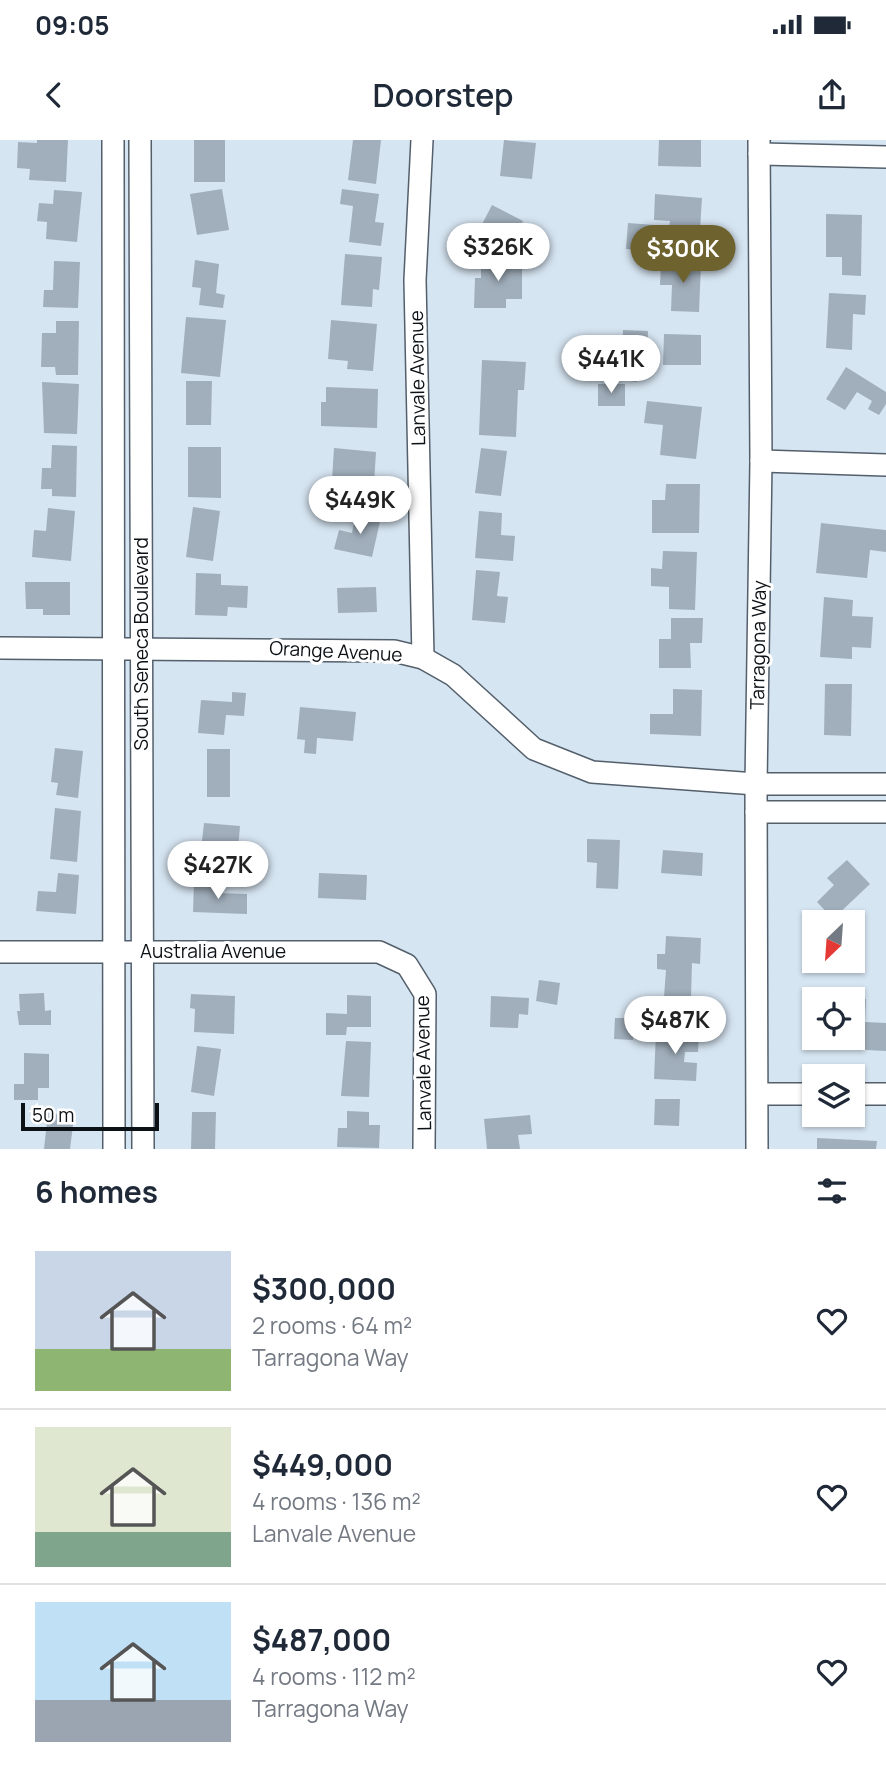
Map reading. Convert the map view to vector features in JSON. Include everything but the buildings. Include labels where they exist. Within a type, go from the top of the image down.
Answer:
[{"type":"street","name":"South Seneca Boulevard","points":[[113,140],[114,1149]]},
{"type":"street","name":"South Seneca Boulevard","points":[[140,140],[143,1149]]},
{"type":"street","name":"Lanvale Avenue","points":[[422,140],[415,280],[423,658]]},
{"type":"street","points":[[759,147],[886,157]]},
{"type":"street","name":"Tarragona Way","points":[[757,1149],[759,1094],[756,784],[761,461],[759,147]]},
{"type":"street","points":[[113,315],[141,314]]},
{"type":"street","points":[[761,461],[886,464]]},
{"type":"street","name":"Orange Avenue","points":[[0,648],[394,651],[423,658],[453,675],[534,749],[592,772],[756,784],[886,784]]},
{"type":"street","points":[[756,812],[886,812]]},
{"type":"street","name":"Australia Avenue","points":[[0,952],[379,952],[407,965],[417,977]]},
{"type":"street","name":"Lanvale Avenue","points":[[417,977],[425,994],[424,1149]]},
{"type":"street","points":[[759,1094],[802,1094]]},
{"type":"street","points":[[865,1094],[886,1094]]}]
